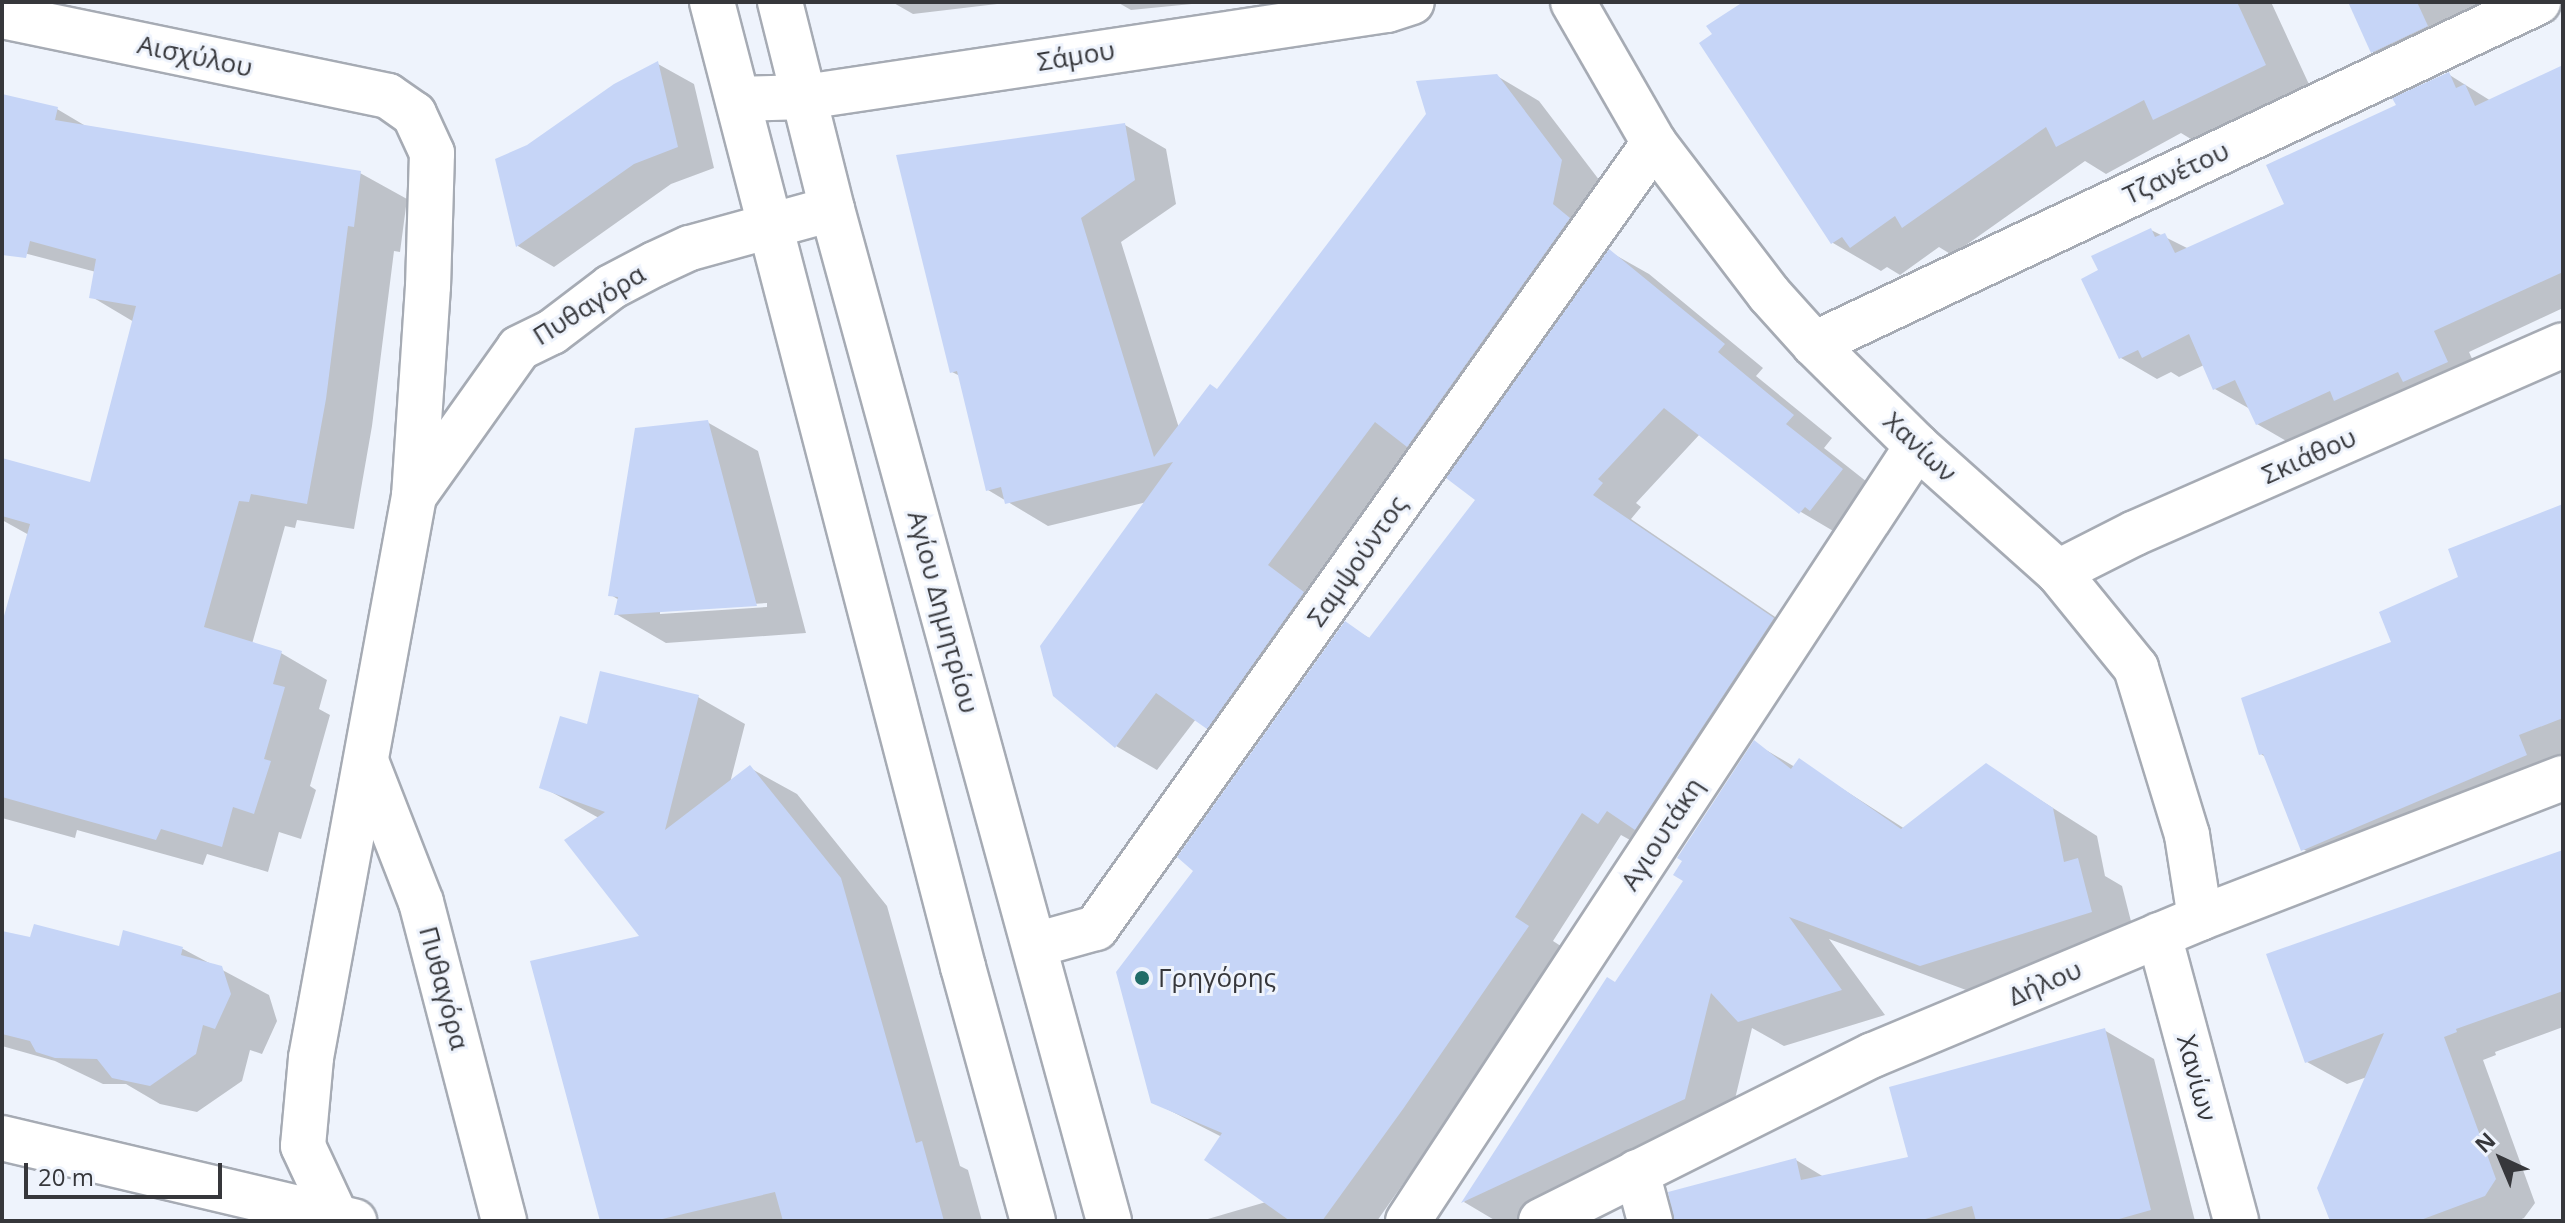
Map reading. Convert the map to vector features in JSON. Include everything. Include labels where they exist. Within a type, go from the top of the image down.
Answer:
[{"type":"street","points":[[712,2],[963,967],[1033,1221]]},
{"type":"street","name":"Αγίου Δημητρίου","points":[[780,2],[832,209],[1109,1221]]},
{"type":"street","name":"Σάμου","points":[[738,99],[805,97],[1387,10],[1412,2]]},
{"type":"street","name":"Χανίων","points":[[1573,2],[1654,143],[1769,294],[1814,344],[1917,446],[2058,572],[2136,668],[2187,835],[2200,918]]},
{"type":"street","name":"Τζανέτου","points":[[1814,344],[2538,2]]},
{"type":"street","name":"Αισχύλου","points":[[2,16],[388,96]]},
{"type":"street","name":"Πυθαγόρα","points":[[343,1219],[303,1146],[311,1058],[414,496],[428,286],[432,153],[414,114],[388,96]]},
{"type":"street","name":"Σαμψούντος","points":[[1035,945],[1096,928],[1654,143]]},
{"type":"street","name":"Πυθαγόρα","points":[[414,496],[519,348],[552,332],[611,287],[690,248],[832,209]]},
{"type":"street","name":"Σκιάθου","points":[[2058,572],[2135,533],[2563,345]]},
{"type":"street","name":"Αγιουτάκη","points":[[1408,1221],[1917,446]]},
{"type":"street","name":"Πυθαγόρα","points":[[366,761],[421,902],[504,1221]]},
{"type":"street","name":"Δήλου","points":[[1541,1221],[1873,1055],[2200,918],[2563,778]]},
{"type":"street","name":"Χανίων","points":[[2159,935],[2236,1221]]},
{"type":"street","points":[[2,1138],[343,1219]]},
{"type":"street","points":[[1637,1172],[1650,1221]]},
{"type":"building","points":[[1743,2],[2237,2],[2266,65],[2153,120],[2144,100],[2056,147],[2046,127],[1902,228],[1895,216],[1850,248],[1842,237],[1831,244],[1699,43],[1712,34],[1706,26]]},
{"type":"building","points":[[2348,2],[2417,2],[2428,26],[2371,53]]},
{"type":"building","points":[[658,61],[678,147],[634,164],[516,247],[495,159],[527,145],[614,84]]},
{"type":"building","points":[[2563,65],[2563,272],[2434,331],[2448,362],[2403,382],[2398,372],[2334,401],[2330,391],[2256,425],[2235,380],[2213,390],[2189,334],[2142,358],[2138,350],[2119,359],[2081,279],[2098,270],[2091,256],[2151,228],[2155,237],[2165,233],[2175,253],[2284,204],[2266,165],[2396,105],[2392,98],[2449,72],[2456,88],[2465,84],[2475,106]]},
{"type":"building","points":[[1497,74],[1562,160],[1553,204],[1570,218],[1407,447],[1375,422],[1268,565],[1304,592],[1207,729],[1156,693],[1115,748],[1053,696],[1040,646],[1173,462],[1005,504],[1001,487],[986,491],[957,371],[950,373],[896,155],[1125,123],[1135,180],[1081,218],[1154,457],[1210,384],[1217,389],[1426,114],[1416,81]]},
{"type":"building","points":[[2,94],[58,107],[55,120],[361,171],[354,227],[348,226],[326,399],[307,504],[251,494],[249,502],[239,501],[204,627],[282,651],[273,684],[285,687],[264,759],[271,761],[254,814],[233,807],[222,847],[161,829],[156,840],[2,797],[2,623],[30,524],[2,516],[2,458],[90,482],[136,306],[89,298],[96,259],[30,241],[26,258],[2,255]]},
{"type":"building","points":[[1609,249],[1725,344],[1718,352],[1794,415],[1786,424],[1843,469],[1810,511],[1805,507],[1799,514],[1664,408],[1598,479],[1603,483],[1593,495],[1774,618],[1635,830],[1607,811],[1598,824],[1582,813],[1515,917],[1529,926],[1403,1109],[1322,1221],[1290,1221],[1204,1160],[1222,1133],[1151,1103],[1116,972],[1193,871],[1177,857],[1345,621],[1369,638],[1475,500],[1446,478]]},
{"type":"building","points":[[708,420],[757,606],[614,615],[618,597],[608,596],[635,428]]},
{"type":"building","points":[[2563,504],[2563,718],[2519,735],[2527,755],[2301,851],[2263,754],[2259,755],[2241,698],[2391,642],[2379,612],[2458,577],[2448,549]]},
{"type":"building","points":[[600,671],[699,695],[665,830],[750,765],[841,878],[916,1143],[922,1141],[944,1221],[783,1221],[775,1192],[654,1221],[600,1221],[530,961],[639,936],[564,840],[605,812],[539,788],[560,716],[587,724]]},
{"type":"building","points":[[1754,740],[1791,769],[1799,758],[1901,829],[1986,763],[2053,808],[2064,862],[2078,858],[2092,912],[1920,966],[1789,917],[1842,990],[1738,1022],[1711,993],[1685,1099],[1461,1203],[1607,977],[1615,982],[1683,881],[1673,875],[1682,861],[1677,858]]},
{"type":"building","points":[[2563,850],[2563,991],[2456,1029],[2457,1032],[2444,1037],[2496,1179],[2485,1196],[2418,1221],[2330,1221],[2317,1188],[2384,1033],[2305,1063],[2266,954]]},
{"type":"building","points":[[34,924],[119,946],[123,930],[183,947],[181,955],[222,966],[231,994],[215,1029],[203,1025],[196,1054],[150,1086],[112,1078],[97,1059],[55,1058],[36,1052],[30,1041],[2,1034],[2,931],[30,937]]},
{"type":"building","points":[[2105,1028],[2151,1210],[2112,1221],[1976,1221],[1972,1206],[1918,1221],[1674,1221],[1668,1192],[1796,1158],[1801,1180],[1908,1157],[1889,1087]]},
{"type":"place","name":"Γρηγόρης","points":[[1142,978]]}]
